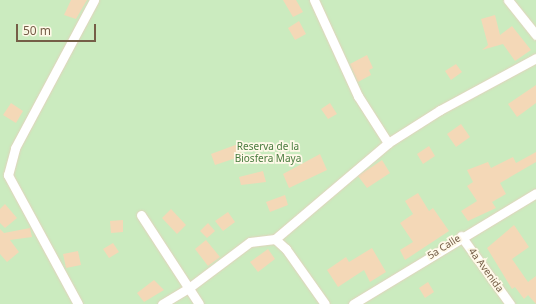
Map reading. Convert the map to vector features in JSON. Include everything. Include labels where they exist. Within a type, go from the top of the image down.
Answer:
[{"type":"street","points":[[78,304],[8,175],[15,148],[94,0]]},
{"type":"street","points":[[314,0],[358,96],[388,143]]},
{"type":"street","points":[[508,0],[536,35]]},
{"type":"street","points":[[162,304],[190,288],[250,242],[275,239],[388,143],[440,110],[536,58]]},
{"type":"street","name":"5a Calle","points":[[353,304],[461,236],[536,193]]},
{"type":"street","points":[[141,215],[199,304]]},
{"type":"street","name":"4a Avenida","points":[[461,236],[510,304]]},
{"type":"street","points":[[275,239],[286,249],[325,304]]},
{"type":"green space","name":"Reserva de la Biosfera Maya","points":[[0,0],[536,0],[536,304],[0,304]]},
{"type":"building","points":[[71,0],[87,0],[76,19],[64,15]]},
{"type":"building","points":[[283,0],[296,0],[303,12],[293,17]]},
{"type":"building","points":[[495,15],[500,35],[512,26],[531,50],[515,61],[503,44],[482,50],[488,45],[481,19]]},
{"type":"building","points":[[299,21],[306,34],[295,40],[288,28]]},
{"type":"building","points":[[367,55],[373,68],[369,70],[371,75],[358,82],[350,64]]},
{"type":"building","points":[[456,64],[462,72],[451,80],[445,71]]},
{"type":"building","points":[[536,85],[536,103],[517,117],[508,104]]},
{"type":"building","points":[[11,103],[23,111],[16,123],[3,115]]},
{"type":"building","points":[[330,103],[337,114],[328,119],[321,109]]},
{"type":"building","points":[[461,124],[470,137],[456,147],[447,134]]},
{"type":"building","points":[[238,144],[242,156],[215,165],[211,154]]},
{"type":"building","points":[[429,146],[435,156],[423,164],[417,154]]},
{"type":"building","points":[[536,152],[536,162],[500,183],[506,194],[492,202],[496,208],[468,221],[461,211],[477,201],[467,186],[473,182],[467,170],[488,162],[491,168],[513,157],[516,163]]},
{"type":"building","points":[[320,154],[327,170],[289,188],[283,174]]},
{"type":"building","points":[[382,160],[390,173],[367,188],[358,176]]},
{"type":"building","points":[[263,171],[266,182],[241,185],[239,177]]},
{"type":"building","points":[[418,193],[429,211],[433,208],[449,231],[405,260],[400,250],[413,242],[400,223],[413,214],[405,201]]},
{"type":"building","points":[[285,195],[288,205],[270,212],[266,202]]},
{"type":"building","points":[[5,204],[17,218],[5,228],[0,223],[0,209]]},
{"type":"building","points":[[171,209],[186,225],[177,234],[162,218]]},
{"type":"building","points":[[228,212],[235,222],[223,231],[215,221]]},
{"type":"building","points":[[123,220],[123,232],[111,233],[110,221]]},
{"type":"building","points":[[208,223],[215,231],[207,238],[200,231]]},
{"type":"building","points":[[514,225],[529,247],[512,259],[528,282],[536,276],[536,304],[528,295],[524,299],[515,287],[512,289],[487,248]]},
{"type":"building","points":[[30,228],[32,237],[10,240],[19,252],[7,262],[0,254],[0,229],[4,233]]},
{"type":"building","points":[[206,240],[220,257],[208,266],[195,249]]},
{"type":"building","points":[[113,243],[119,252],[109,258],[103,249]]},
{"type":"building","points":[[372,248],[386,272],[370,282],[364,270],[338,287],[327,270],[346,257],[349,262]]},
{"type":"building","points":[[268,249],[275,259],[258,272],[250,262]]},
{"type":"building","points":[[78,251],[81,265],[66,268],[63,254]]},
{"type":"building","points":[[154,280],[164,290],[144,302],[137,293]]},
{"type":"building","points":[[428,282],[434,292],[425,298],[419,288]]}]
